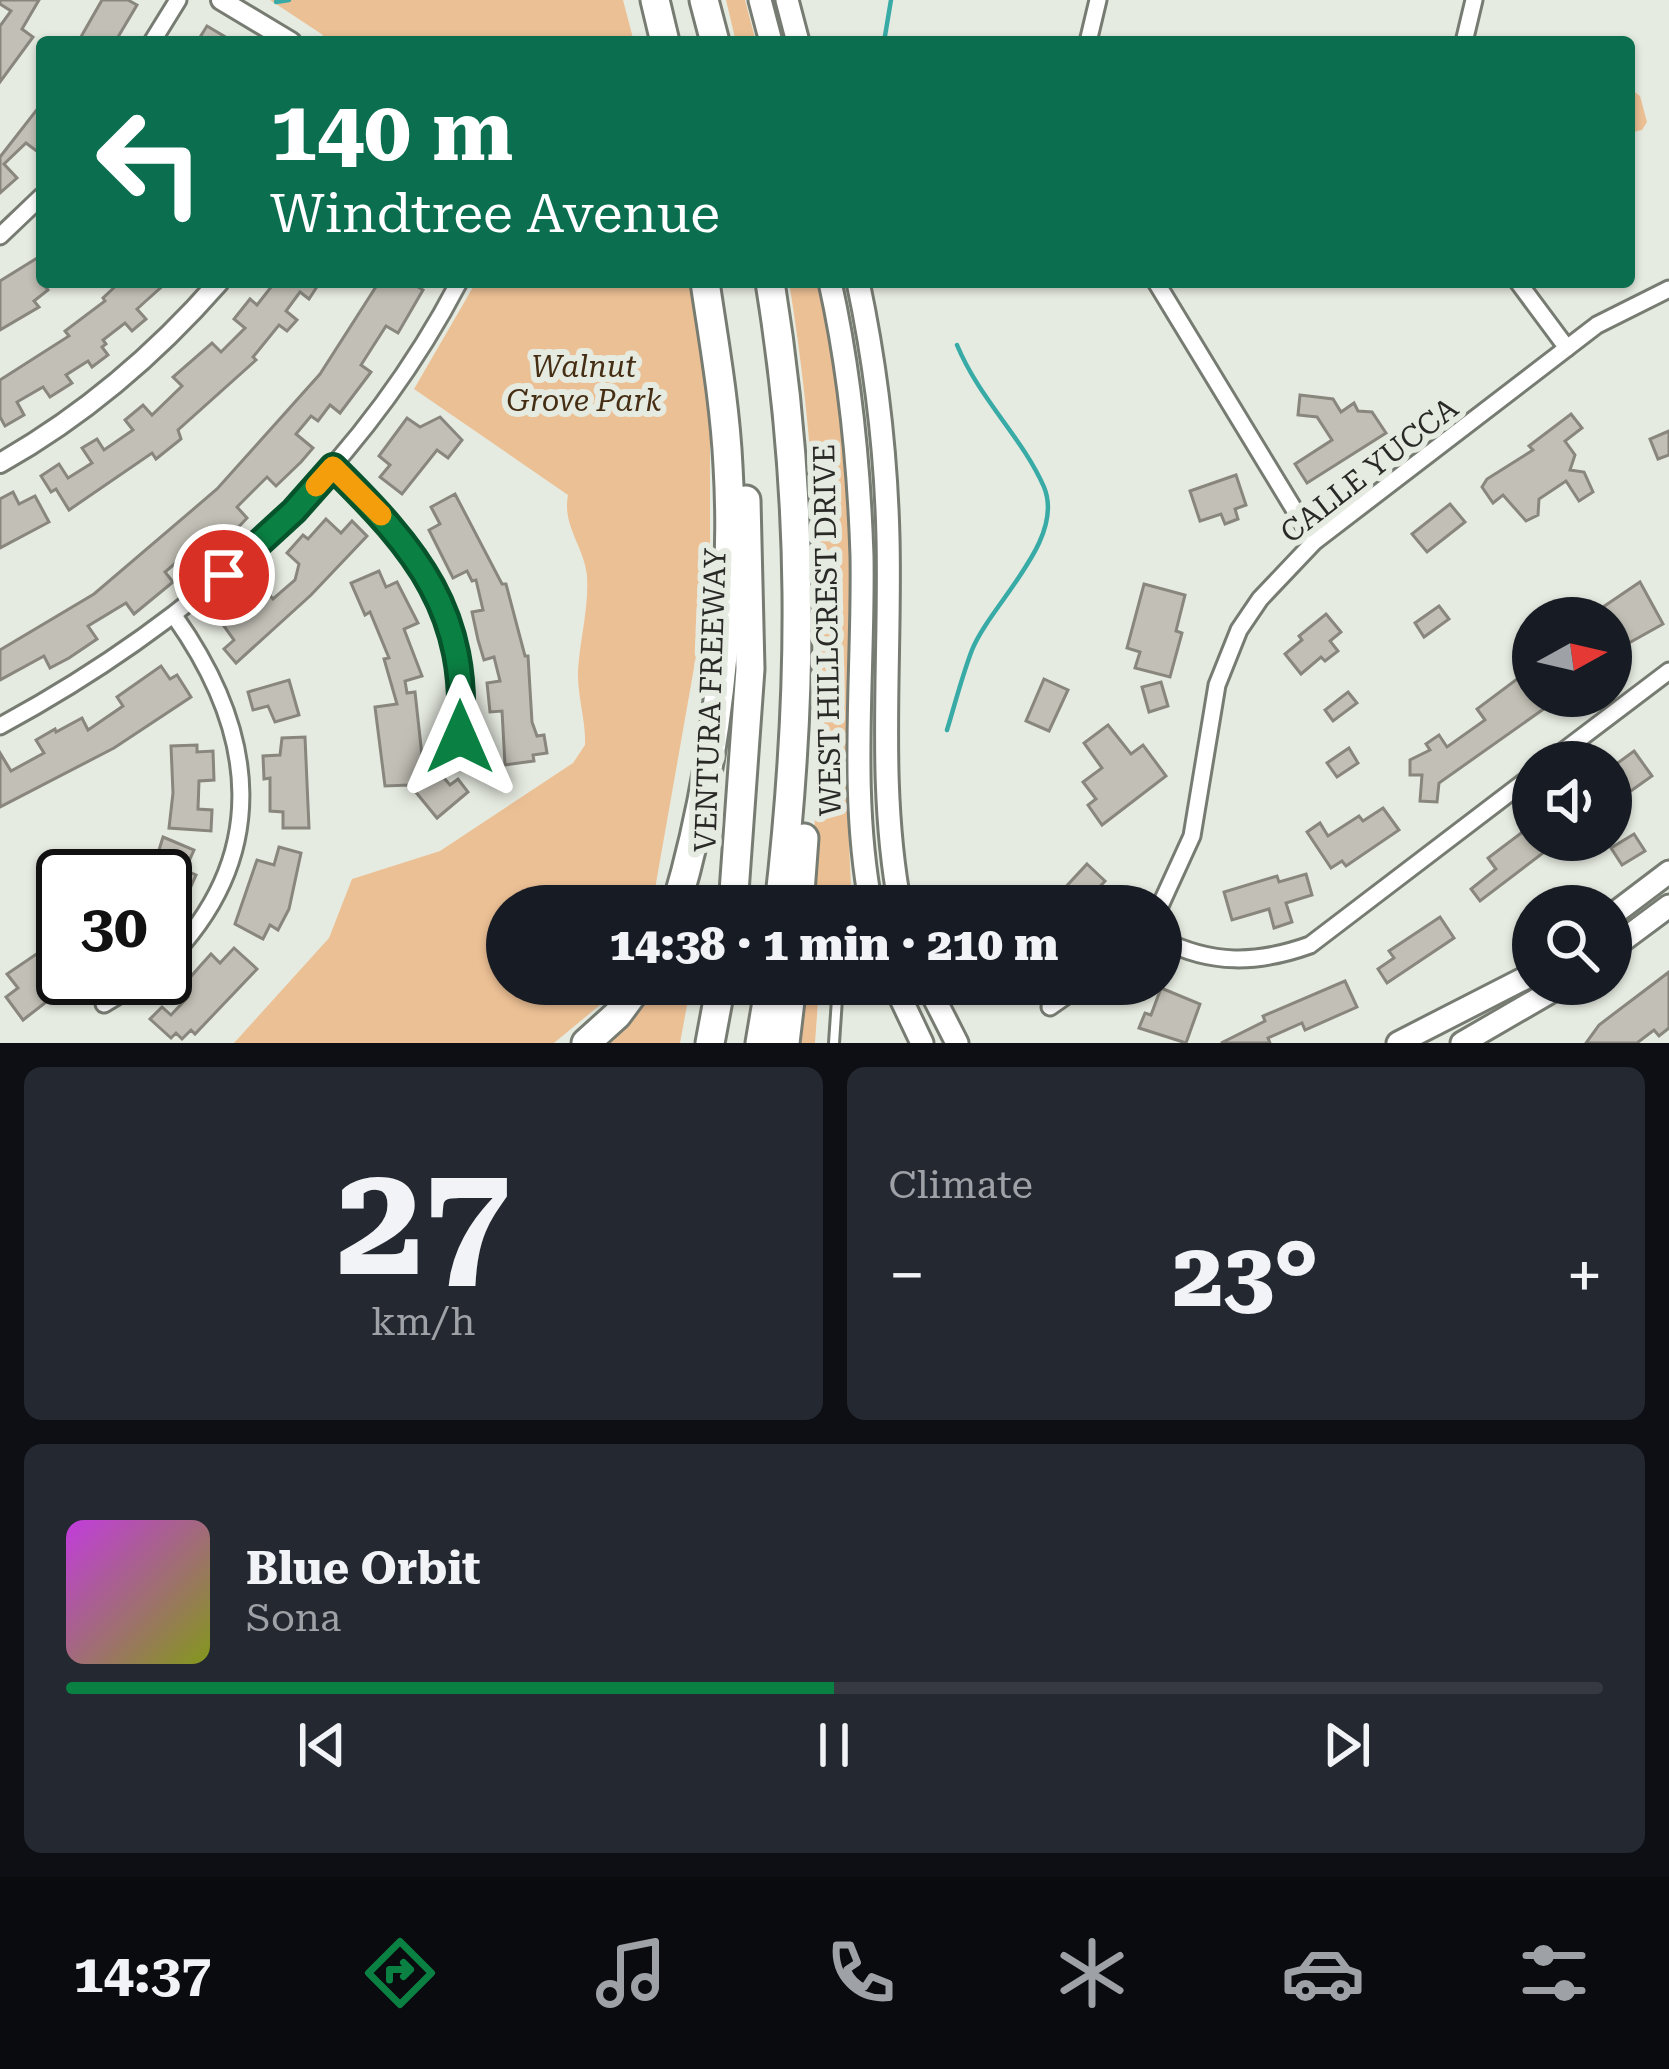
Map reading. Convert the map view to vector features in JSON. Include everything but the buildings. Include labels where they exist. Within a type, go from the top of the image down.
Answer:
[{"type":"highway","points":[[655,0],[664,36]]},
{"type":"highway","points":[[704,0],[713,36]]},
{"type":"highway","points":[[680,885],[713,716],[729,533],[728,464],[706,288]]},
{"type":"highway","name":"VENTURA FREEWAY","points":[[721,288],[738,403],[749,557],[748,731],[735,885]]},
{"type":"highway","points":[[771,288],[790,440],[806,750],[801,885]]},
{"type":"highway","points":[[781,885],[800,632]]},
{"type":"highway","points":[[586,1043],[624,1005]]},
{"type":"highway","points":[[710,1043],[717,1005]]},
{"type":"highway","points":[[760,1043],[766,1005]]},
{"type":"highway","points":[[784,1043],[789,1005]]},
{"type":"main road","points":[[760,0],[769,36]]},
{"type":"main road","points":[[788,0],[797,36]]},
{"type":"main road","name":"WEST HILLCREST DRIVE","points":[[831,288],[855,431],[862,557],[858,795],[869,885]]},
{"type":"main road","name":"WEST HILLCREST DRIVE","points":[[859,288],[877,387],[885,472],[886,800],[896,885]]},
{"type":"main road","points":[[1632,900],[1669,872]]},
{"type":"main road","points":[[1632,934],[1669,906]]},
{"type":"main road","points":[[1398,1043],[1512,985]]},
{"type":"main road","points":[[904,1005],[922,1043]]},
{"type":"main road","points":[[938,1005],[957,1043]]},
{"type":"main road","points":[[1462,1043],[1528,1005]]},
{"type":"street","points":[[156,36],[178,0]]},
{"type":"street","points":[[221,0],[281,36]]},
{"type":"street","points":[[1089,36],[1098,0]]},
{"type":"street","points":[[1465,36],[1474,0]]},
{"type":"street","points":[[0,236],[36,202]]},
{"type":"street","points":[[0,463],[68,422],[131,373],[213,288]]},
{"type":"street","points":[[0,726],[95,672],[175,617],[248,554],[333,467],[408,368],[455,288]]},
{"type":"street","points":[[1160,288],[1314,542]]},
{"type":"street","points":[[1523,288],[1568,348]]},
{"type":"street","name":"CALLE YUCCA","points":[[1170,885],[1192,836],[1210,710],[1226,659],[1260,598],[1314,542],[1568,348],[1627,307],[1669,289]]},
{"type":"street","points":[[333,467],[403,538],[434,588],[460,673],[460,737]]},
{"type":"street","points":[[175,617],[226,705],[241,776],[237,836],[214,899],[192,934]]},
{"type":"street","points":[[1577,741],[1669,671]]},
{"type":"street","points":[[1182,948],[1207,958],[1233,961],[1310,945],[1512,791]]},
{"type":"lane","points":[[834,1043],[837,1005]]},
{"type":"green space","points":[[270,0],[623,0],[632,36],[322,36]]},
{"type":"green space","points":[[726,0],[745,0],[754,36],[735,36]]},
{"type":"green space","points":[[1635,92],[1647,122],[1635,132]]},
{"type":"green space","name":"Walnut Grove Park","points":[[473,288],[693,288],[710,410],[710,577],[656,885],[486,885],[486,1005],[600,1005],[554,1043],[234,1043],[329,938],[352,879],[440,851],[573,763],[585,745],[578,670],[587,576],[568,517],[568,495],[414,389]]},
{"type":"green space","points":[[790,288],[823,288],[843,403],[850,500],[847,803],[851,885],[810,885],[819,671],[809,438]]},
{"type":"green space","points":[[630,1005],[687,1005],[680,1043],[597,1043]]},
{"type":"green space","points":[[797,1005],[818,1005],[815,1043],[792,1043]]},
{"type":"waterway","points":[[276,2],[289,0]]},
{"type":"waterway","points":[[885,36],[891,0]]},
{"type":"waterway","points":[[947,730],[972,650],[1036,549],[1048,507],[1035,469],[957,345]]},
{"type":"slow traffic","points":[[316,486],[333,467],[381,515]]},
{"type":"route","points":[[224,575],[294,511],[333,467],[403,538],[434,588],[460,673],[460,737]]}]
